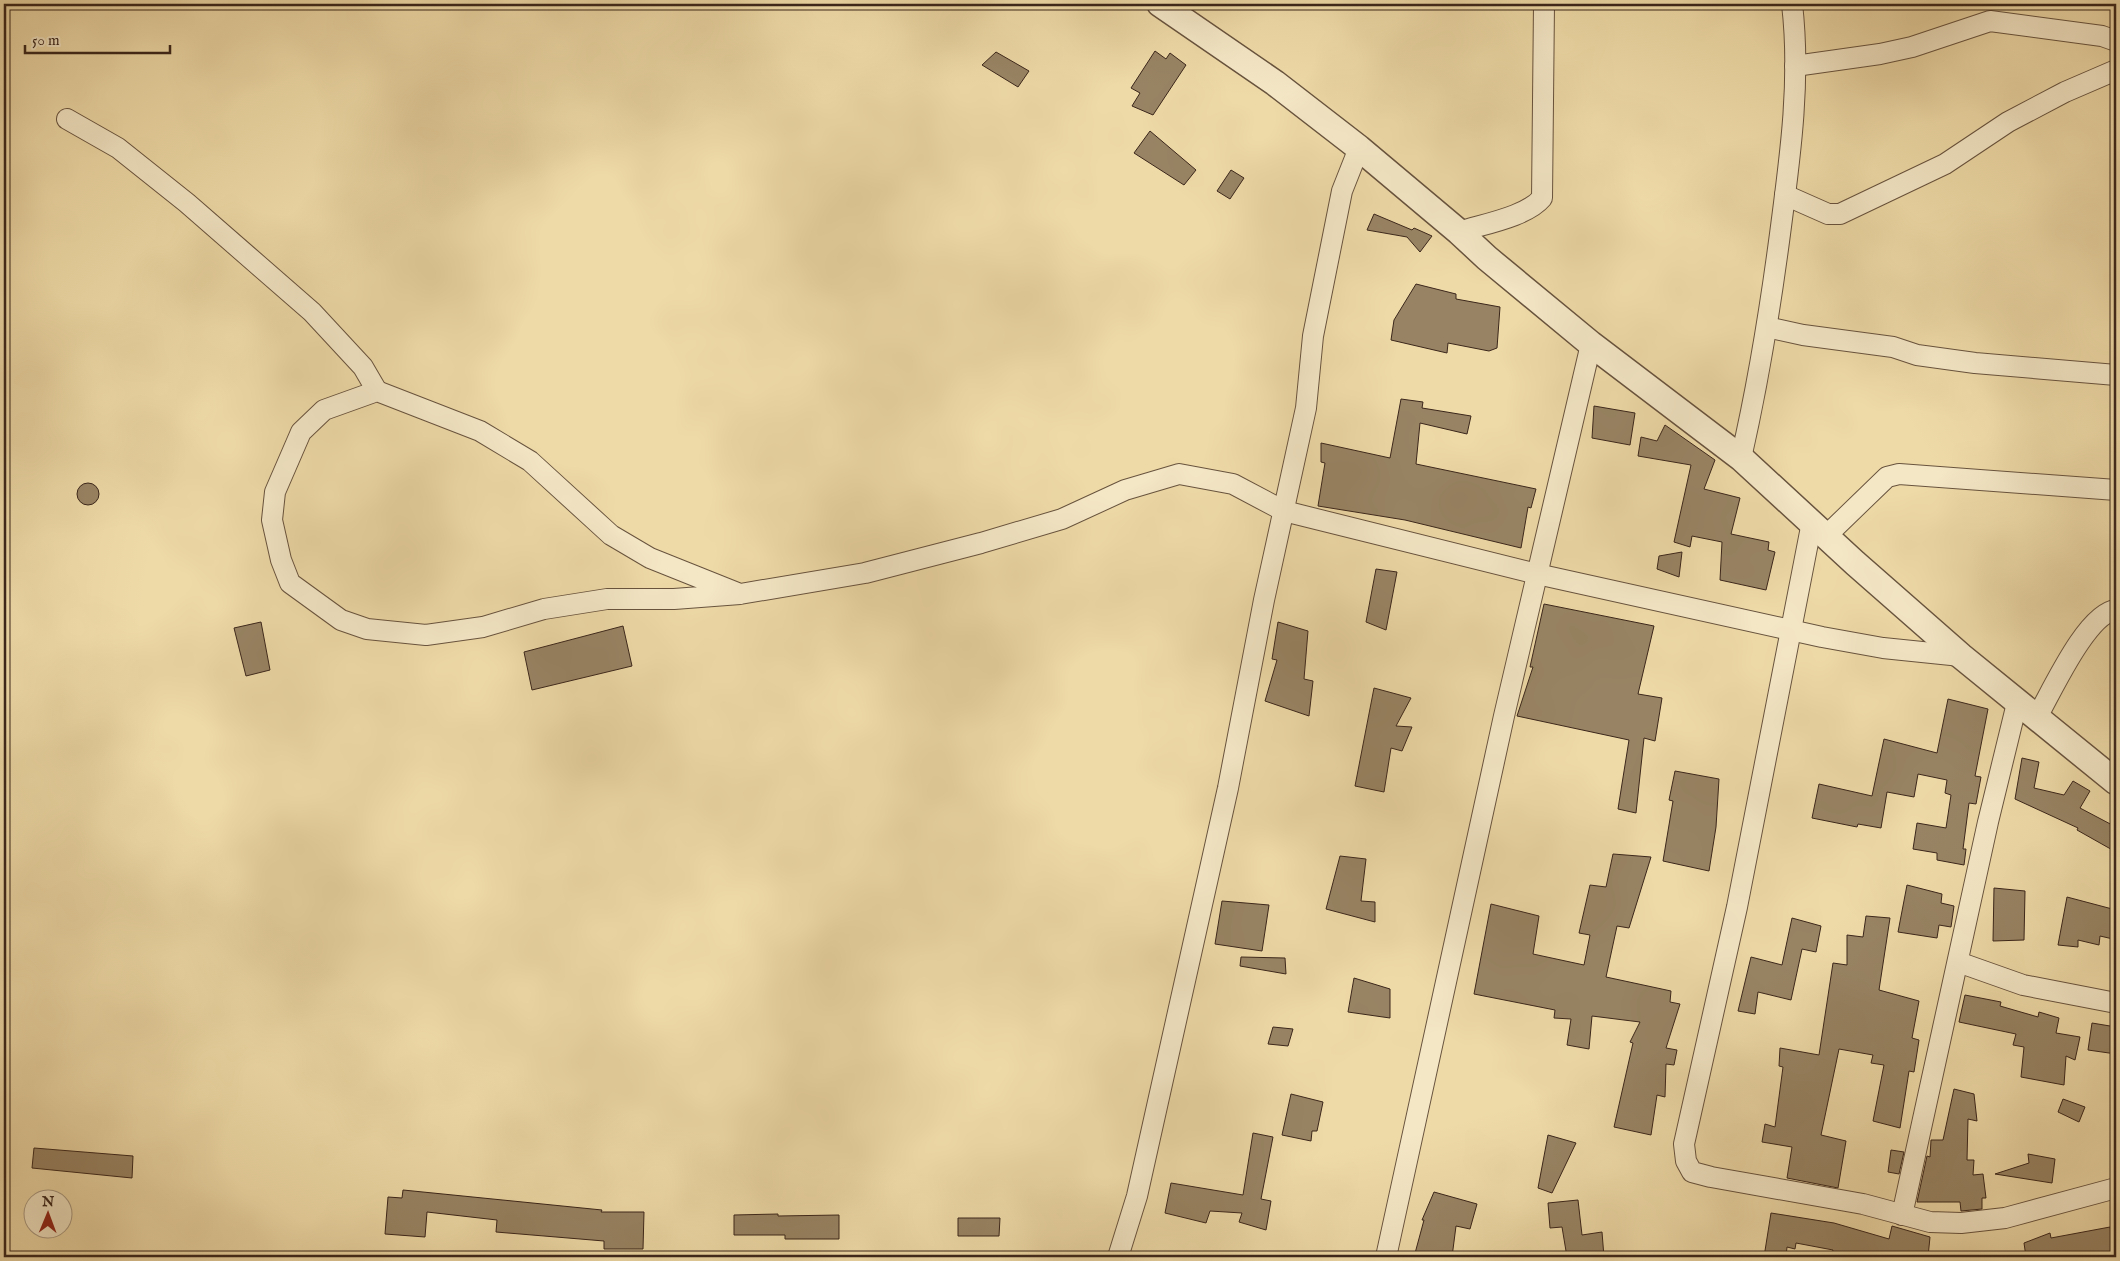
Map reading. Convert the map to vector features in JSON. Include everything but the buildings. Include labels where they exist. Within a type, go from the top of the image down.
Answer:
[{"type":"street","points":[[1160,4],[1275,83],[1359,148],[1591,344],[1740,458],[1962,656],[2116,782]]},
{"type":"street","points":[[1459,232],[1521,212],[1535,206],[1542,198],[1544,4]]},
{"type":"street","points":[[1740,458],[1755,395],[1767,327],[1785,194],[1796,66],[1792,4]]},
{"type":"street","points":[[1796,66],[1912,47],[1990,12],[2102,36],[2116,41]]},
{"type":"street","points":[[1785,194],[1828,214],[1840,214],[1946,164],[2008,122],[2065,92],[2116,70]]},
{"type":"street","points":[[67,119],[118,148],[187,204],[312,312],[363,366],[377,391],[480,431],[530,461],[611,535],[650,558],[740,594]]},
{"type":"street","points":[[1118,1257],[1137,1196],[1228,788],[1306,408],[1313,336],[1342,191],[1359,148]]},
{"type":"street","points":[[1767,327],[1803,335],[1893,347],[1918,355],[1975,363],[2116,376]]},
{"type":"street","points":[[1386,1257],[1537,574],[1591,344]]},
{"type":"street","points":[[377,391],[324,410],[301,432],[274,492],[272,520],[281,560],[290,583],[341,620],[367,629],[426,635],[483,626],[544,609],[607,599],[674,599],[740,594],[865,573],[925,559],[1062,518],[1125,490],[1179,474],[1233,484],[1284,511],[1537,574],[1793,629],[1822,637],[1883,648],[1962,656]]},
{"type":"street","points":[[2116,490],[1899,474],[1887,477],[1819,529],[1793,629],[1735,916],[1684,1144],[1686,1161],[1692,1172],[1863,1204],[1930,1222],[1982,1222],[2005,1218],[2116,1188]]},
{"type":"street","points":[[1902,1215],[1988,822],[2027,710],[2087,629],[2107,611],[2116,610]]},
{"type":"street","points":[[1958,962],[2023,984],[2116,1003]]}]
